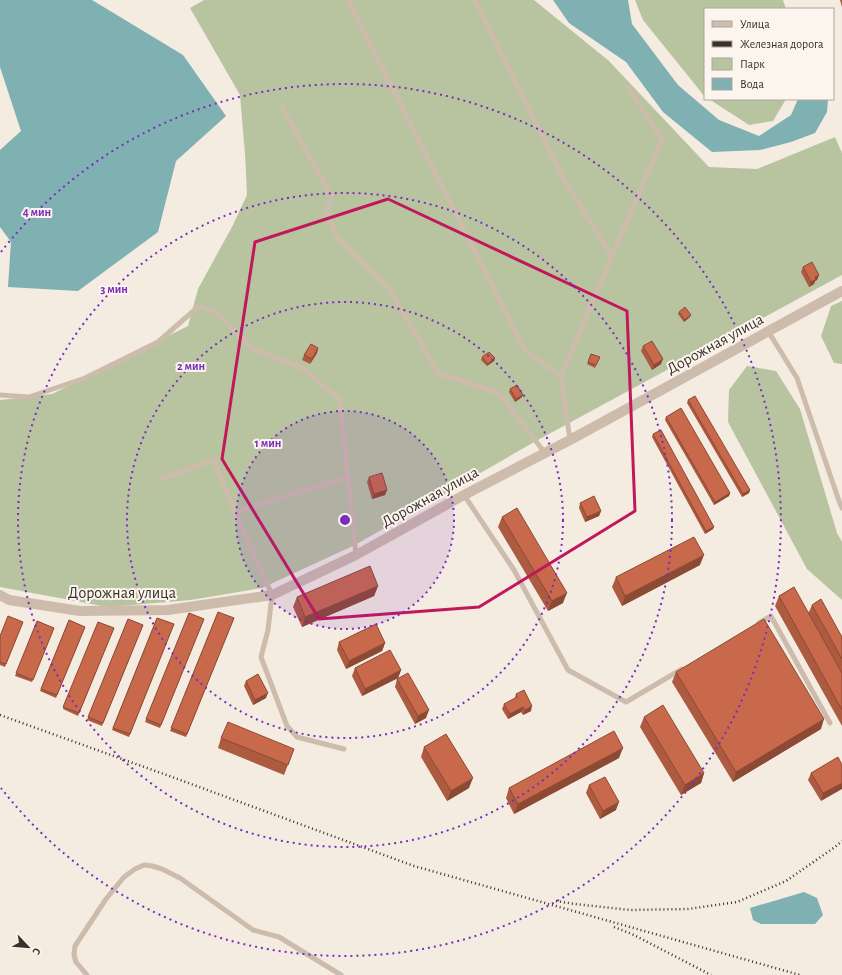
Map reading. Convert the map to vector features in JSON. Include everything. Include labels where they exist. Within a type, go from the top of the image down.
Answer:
[{"type":"street","name":"Дорожная улица","points":[[0,595],[9,600],[80,611],[168,610],[272,595],[356,555],[842,291]]},
{"type":"lane","points":[[348,0],[524,349],[561,376]]},
{"type":"lane","points":[[475,0],[563,178],[612,256]]},
{"type":"lane","points":[[570,440],[561,376],[662,139],[628,87]]},
{"type":"lane","points":[[282,107],[332,197],[326,211],[337,237],[389,288],[438,373],[499,393],[545,453]]},
{"type":"lane","points":[[0,396],[29,397],[85,378],[158,342],[199,306],[218,313],[253,349],[304,368],[340,400],[356,555]]},
{"type":"lane","points":[[768,331],[798,378],[842,508]]},
{"type":"lane","points":[[158,480],[214,460],[235,512],[272,595],[268,630],[261,657],[287,726],[297,737],[344,749]]},
{"type":"lane","points":[[235,512],[348,477]]},
{"type":"lane","points":[[464,495],[514,570],[568,670],[626,702],[685,667]]},
{"type":"lane","points":[[751,628],[771,616],[830,722]]},
{"type":"lane","points":[[87,975],[76,962],[74,955],[75,946],[106,900],[124,877],[135,869],[144,865],[162,869],[180,878],[253,930],[279,937],[342,975]]},
{"type":"highlighted area","points":[[388,199],[627,311],[635,511],[479,607],[319,619],[222,459],[255,242]]},
{"type":"green space","points":[[204,0],[534,0],[609,61],[709,167],[757,169],[835,137],[842,153],[842,275],[536,441],[355,545],[262,588],[191,600],[108,607],[0,587],[0,400],[52,394],[188,326],[198,289],[233,225],[247,195],[240,95],[190,8]]},
{"type":"green space","points":[[635,0],[783,0],[786,8],[704,8],[704,96],[643,20]]},
{"type":"green space","points":[[711,100],[785,100],[773,121],[749,125]]},
{"type":"green space","points":[[842,301],[842,364],[834,363],[821,336],[831,306]]},
{"type":"green space","points":[[747,366],[776,371],[800,409],[837,533],[842,542],[842,600],[807,569],[728,422],[729,390]]},
{"type":"water","points":[[0,0],[92,0],[183,55],[226,116],[176,161],[158,232],[78,291],[8,287],[11,242],[0,227],[0,150],[21,131],[0,67]]},
{"type":"water","points":[[553,0],[628,0],[632,24],[678,85],[719,120],[759,136],[791,115],[798,100],[828,100],[827,112],[815,133],[791,142],[760,150],[712,152],[663,112],[626,62],[569,23]]},
{"type":"water","points":[[804,892],[817,898],[823,915],[815,924],[761,924],[753,920],[750,908]]},
{"type":"building","points":[[812,262],[819,275],[811,282],[803,267]]},
{"type":"building","points":[[685,307],[691,315],[685,320],[679,312]]},
{"type":"building","points":[[652,341],[663,359],[654,365],[643,346]]},
{"type":"building","points":[[311,344],[318,348],[312,359],[304,355]]},
{"type":"building","points":[[489,352],[495,358],[488,364],[482,357]]},
{"type":"building","points":[[591,354],[600,357],[596,365],[588,362]]},
{"type":"building","points":[[517,385],[523,395],[516,399],[510,389]]},
{"type":"building","points":[[695,396],[750,490],[743,494],[688,400]]},
{"type":"building","points":[[681,408],[730,493],[715,502],[666,417]]},
{"type":"building","points":[[661,430],[714,527],[706,531],[653,434]]},
{"type":"building","points":[[382,473],[387,490],[374,494],[369,477]]},
{"type":"building","points":[[594,496],[601,511],[587,517],[580,503]]},
{"type":"building","points":[[517,508],[567,593],[552,601],[502,517]]},
{"type":"building","points":[[694,537],[704,555],[625,596],[616,577]]},
{"type":"building","points":[[370,566],[378,586],[305,617],[297,597]]},
{"type":"building","points":[[794,587],[842,673],[842,710],[779,596]]},
{"type":"building","points":[[821,599],[842,637],[842,659],[812,605]]},
{"type":"building","points":[[218,612],[234,618],[187,734],[171,728]]},
{"type":"building","points":[[189,613],[204,619],[161,725],[146,719]]},
{"type":"building","points":[[8,616],[23,622],[6,664],[0,662],[0,636]]},
{"type":"building","points":[[157,618],[174,624],[130,734],[113,728]]},
{"type":"building","points":[[128,619],[143,625],[103,723],[88,717]]},
{"type":"building","points":[[764,619],[824,719],[736,772],[676,672]]},
{"type":"building","points":[[69,620],[85,627],[57,695],[41,689]]},
{"type":"building","points":[[37,621],[54,628],[33,680],[16,673]]},
{"type":"building","points":[[98,622],[114,628],[79,713],[63,707]]},
{"type":"building","points":[[376,624],[385,643],[349,661],[339,642]]},
{"type":"building","points":[[390,650],[401,670],[365,689],[355,668]]},
{"type":"building","points":[[408,673],[429,710],[418,716],[397,679]]},
{"type":"building","points":[[258,674],[268,693],[255,700],[246,681]]},
{"type":"building","points":[[524,690],[532,706],[525,710],[523,707],[510,714],[504,704],[517,697],[516,694]]},
{"type":"building","points":[[663,705],[704,773],[685,785],[644,717]]},
{"type":"building","points":[[228,722],[294,749],[288,765],[221,738]]},
{"type":"building","points":[[614,731],[623,748],[518,804],[509,788]]},
{"type":"building","points":[[446,734],[473,778],[451,791],[424,747]]},
{"type":"building","points":[[838,757],[842,765],[842,783],[823,793],[811,773]]},
{"type":"building","points":[[605,777],[619,802],[603,811],[589,785]]},
{"type":"railway","points":[[0,715],[414,866],[800,975]]},
{"type":"railway","points":[[556,901],[630,910],[688,909],[737,902],[786,881],[842,841]]},
{"type":"railway","points":[[614,927],[632,934],[711,975]]}]
